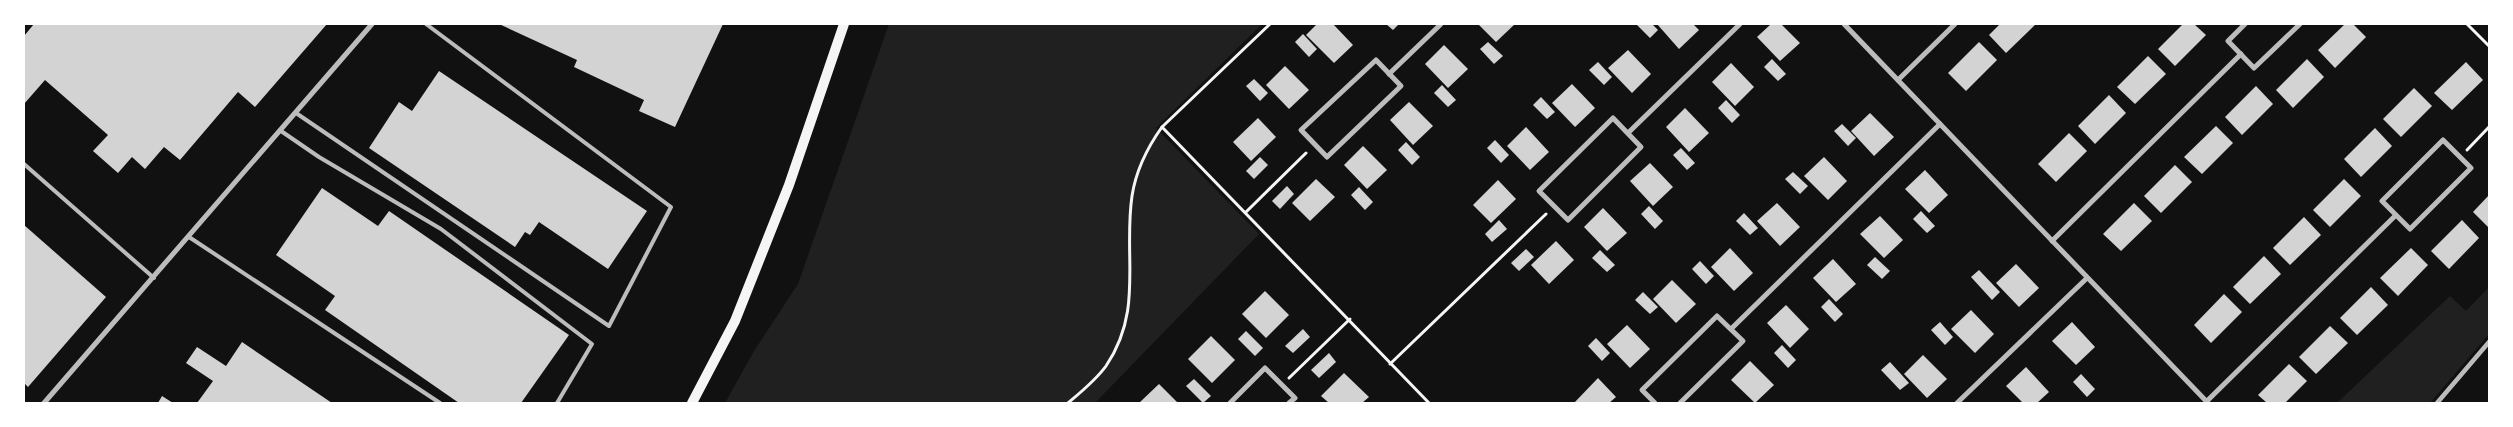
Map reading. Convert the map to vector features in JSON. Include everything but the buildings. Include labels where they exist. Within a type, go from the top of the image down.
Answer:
[{"type":"main road","points":[[692,403],[738,312],[789,184],[844,24]]},
{"type":"street","points":[[44,403],[372,24]]},
{"type":"street","points":[[1390,74],[1441,24]]},
{"type":"street","points":[[1628,133],[1740,24]]},
{"type":"street","points":[[1844,24],[2207,402],[2396,215]]},
{"type":"street","points":[[1898,80],[1955,24]]},
{"type":"street","points":[[2245,24],[2228,41],[2254,68],[2300,24]]},
{"type":"street","points":[[2052,241],[2241,54]]},
{"type":"street","points":[[1376,60],[1390,74],[1401,86],[1327,157],[1301,130],[1376,60]]},
{"type":"street","points":[[1612,118],[1628,133],[1641,146],[1568,220],[1539,191],[1612,118]]},
{"type":"street","points":[[1731,329],[1940,124]]},
{"type":"street","points":[[2444,140],[2471,168],[2410,228],[2396,215],[2382,201],[2444,140]]},
{"type":"street","points":[[1958,403],[2087,278]]},
{"type":"street","points":[[1655,403],[1642,390],[1718,316],[1743,341],[1680,403]]},
{"type":"street","points":[[2437,403],[2489,342]]},
{"type":"street","points":[[1230,403],[1265,368],[1295,398],[1290,403]]},
{"type":"lane","points":[[296,113],[610,326],[671,207],[426,24]]},
{"type":"lane","points":[[281,131],[319,157],[441,229],[592,344],[556,403]]},
{"type":"lane","points":[[24,164],[154,278]]},
{"type":"lane","points":[[189,237],[440,403]]},
{"type":"path","points":[[1068,403],[1106,366],[1124,328],[1130,305],[1132,197],[1143,157],[1162,127],[1270,24]]},
{"type":"path","points":[[2467,24],[2489,46]]},
{"type":"path","points":[[1162,127],[1350,319],[1390,364],[1429,403]]},
{"type":"path","points":[[2460,156],[2489,127]]},
{"type":"path","points":[[1246,212],[1315,144]]},
{"type":"path","points":[[1390,364],[1554,206]]},
{"type":"path","points":[[1282,385],[1350,319]]},
{"type":"shaded area","points":[[889,24],[1262,24],[1156,128],[1259,234],[1095,403],[725,403],[754,351],[798,284]]},
{"type":"shaded area","points":[[2489,287],[2489,334],[2430,403],[2337,403],[2450,296],[2466,311]]}]
